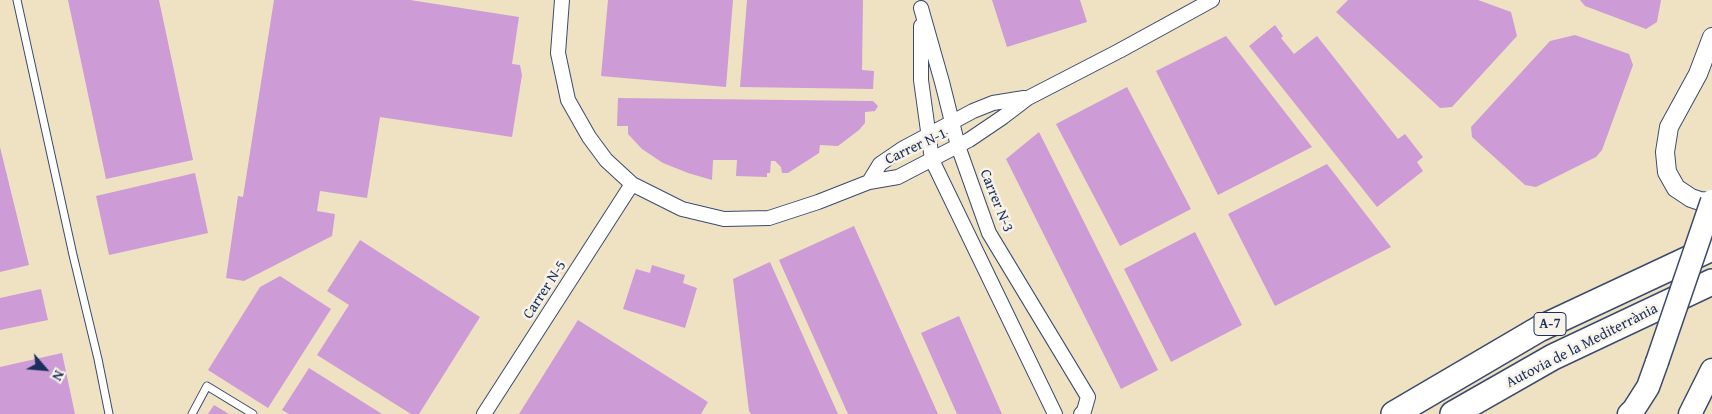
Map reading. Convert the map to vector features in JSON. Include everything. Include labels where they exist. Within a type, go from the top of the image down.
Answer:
[{"type":"highway","points":[[1629,414],[1648,387],[1712,202]]},
{"type":"highway","name":"Autovia de la Mediterrània","points":[[1394,414],[1538,329],[1712,248]]},
{"type":"highway","name":"Autovia de la Mediterrània","points":[[1453,414],[1552,358],[1712,282]]},
{"type":"highway","points":[[1690,414],[1712,370]]},
{"type":"street","points":[[562,0],[558,53],[568,100],[594,144],[606,160],[632,184],[682,209],[724,219],[769,218],[818,202],[869,182]]},
{"type":"street","name":"Carrer N-1","points":[[869,182],[898,177],[932,160],[1003,117],[1028,98],[1212,0]]},
{"type":"street","name":"Carrer N-3","points":[[921,4],[958,146],[989,233],[1088,397],[1084,411],[1081,414]]},
{"type":"street","name":"Carrer N-3","points":[[921,4],[921,80],[932,160],[1055,414]]},
{"type":"street","points":[[1712,37],[1698,74],[1670,127],[1665,152],[1667,172],[1676,188],[1690,198],[1700,202],[1712,202]]},
{"type":"street","name":"Carrer N-1","points":[[869,182],[880,164],[902,149],[952,122],[994,103],[1028,98]]},
{"type":"street","name":"Carrer N-5","points":[[484,414],[632,184]]},
{"type":"lane","points":[[17,0],[109,414]]},
{"type":"lane","points":[[192,414],[207,386],[253,414]]},
{"type":"building","points":[[68,0],[159,0],[193,160],[106,179]]},
{"type":"building","points":[[274,0],[410,0],[519,17],[512,64],[520,65],[522,75],[512,137],[380,117],[367,198],[320,191],[317,211],[335,214],[332,236],[244,281],[226,278],[238,196],[243,197]]},
{"type":"building","points":[[608,0],[733,0],[726,87],[601,76]]},
{"type":"building","points":[[747,0],[863,0],[862,70],[874,71],[873,89],[740,87]]},
{"type":"building","points":[[992,0],[1080,0],[1087,22],[1007,47]]},
{"type":"building","points":[[1348,0],[1478,0],[1511,12],[1517,36],[1452,107],[1440,108],[1336,12]]},
{"type":"building","points":[[1580,0],[1661,0],[1657,22],[1646,29],[1585,6]]},
{"type":"building","points":[[1275,25],[1283,36],[1281,38],[1294,54],[1317,36],[1398,139],[1405,134],[1423,157],[1417,162],[1423,171],[1377,207],[1249,46]]},
{"type":"building","points":[[1575,35],[1629,54],[1633,65],[1602,150],[1596,157],[1536,187],[1525,185],[1472,137],[1471,127],[1550,41]]},
{"type":"building","points":[[1226,36],[1312,147],[1218,195],[1156,71]]},
{"type":"building","points":[[1127,87],[1191,209],[1120,246],[1056,124]]},
{"type":"building","points":[[618,98],[873,101],[878,106],[875,111],[865,112],[865,123],[838,146],[820,145],[819,153],[788,173],[782,173],[781,167],[775,161],[771,161],[770,173],[767,173],[767,177],[736,176],[737,160],[713,160],[712,180],[663,163],[642,149],[628,134],[628,126],[617,126]]},
{"type":"building","points":[[1039,132],[1158,370],[1121,389],[1006,159]]},
{"type":"building","points":[[0,147],[29,265],[0,272]]},
{"type":"building","points":[[1327,164],[1391,247],[1275,306],[1228,214]]},
{"type":"building","points":[[195,173],[208,233],[109,255],[96,196]]},
{"type":"building","points":[[854,226],[938,414],[848,414],[779,260]]},
{"type":"building","points":[[1195,232],[1242,325],[1171,362],[1124,269]]},
{"type":"building","points":[[360,240],[480,317],[419,414],[411,414],[317,355],[349,305],[327,291]]},
{"type":"building","points":[[770,262],[838,414],[751,414],[749,411],[733,279]]},
{"type":"building","points":[[652,265],[685,275],[683,283],[697,288],[685,328],[623,309],[636,269],[650,273]]},
{"type":"building","points":[[280,276],[331,309],[268,408],[208,370],[260,287]]},
{"type":"building","points":[[41,289],[48,320],[0,330],[0,298]]},
{"type":"building","points":[[959,316],[1002,414],[957,414],[921,333]]},
{"type":"building","points":[[578,320],[708,402],[701,414],[519,414]]},
{"type":"building","points":[[62,353],[75,414],[0,414],[0,367]]},
{"type":"building","points":[[309,368],[382,414],[289,414],[282,410]]},
{"type":"building","points":[[214,405],[229,414],[208,414]]}]
